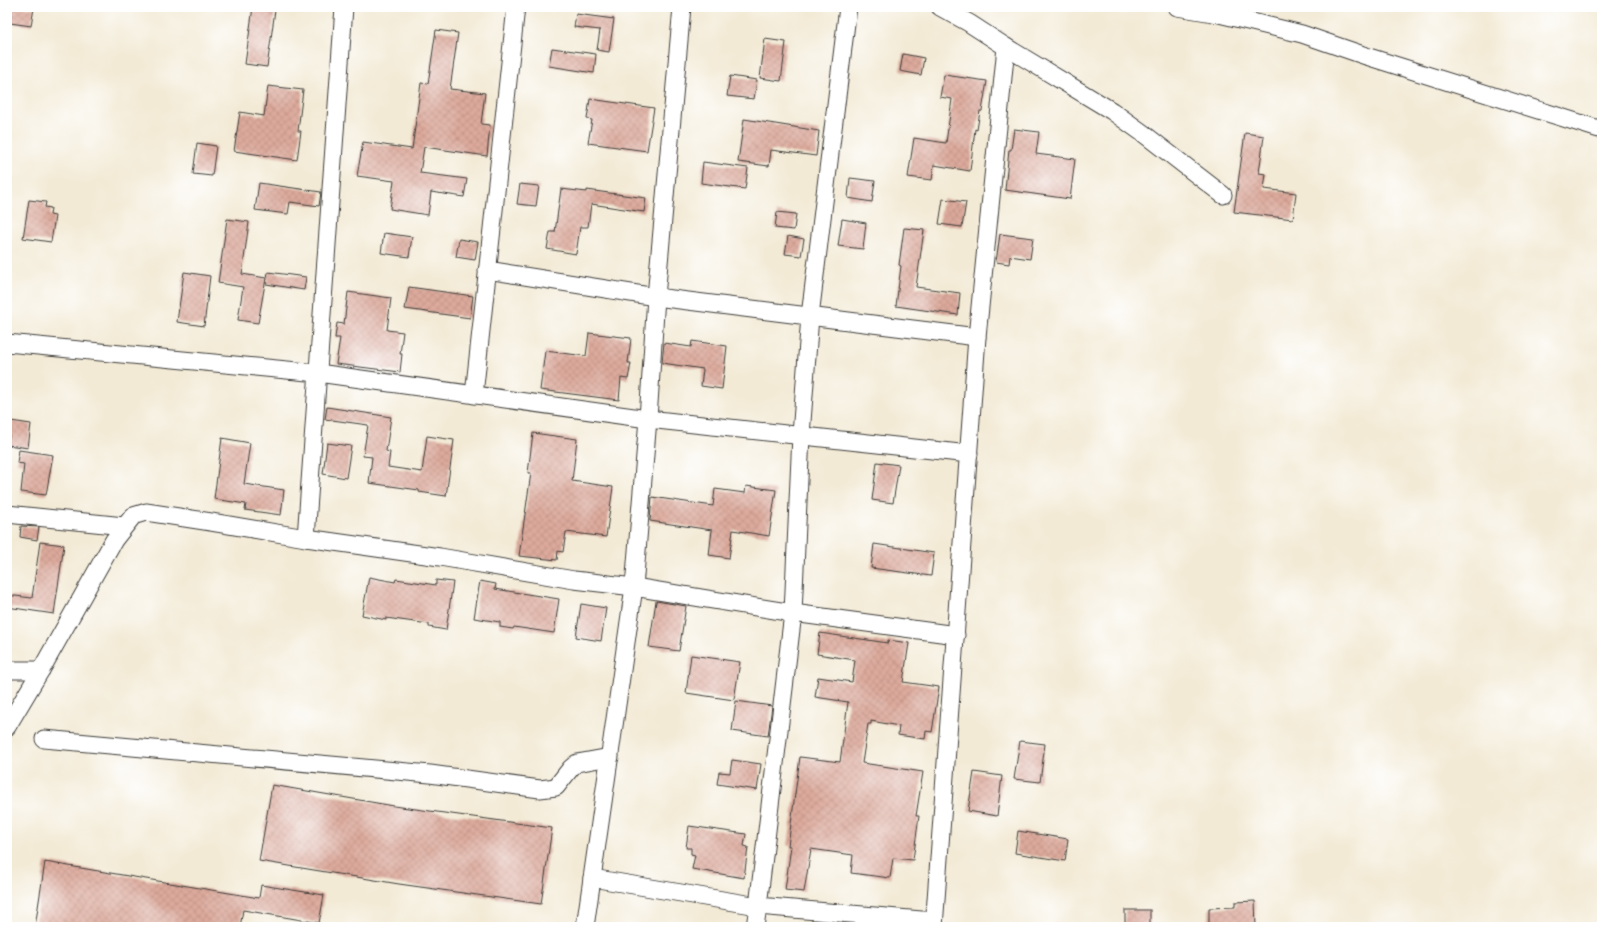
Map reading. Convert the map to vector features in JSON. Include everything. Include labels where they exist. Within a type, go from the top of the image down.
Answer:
[{"type":"street","points":[[306,538],[344,7]]},
{"type":"street","points":[[474,395],[516,7]]},
{"type":"street","points":[[586,927],[634,587],[648,419],[656,297],[682,7]]},
{"type":"street","points":[[755,927],[793,613],[801,435],[810,316],[848,7]]},
{"type":"street","points":[[940,7],[1112,111],[1150,138],[1222,195]]},
{"type":"street","points":[[1177,7],[1219,14],[1302,34],[1366,56],[1602,130]]},
{"type":"street","points":[[592,878],[758,906],[934,924],[977,337],[1006,47]]},
{"type":"street","points":[[487,270],[656,297],[977,337]]},
{"type":"street","points":[[7,343],[318,373],[648,419],[969,454]]},
{"type":"street","points":[[7,727],[41,670],[114,540],[133,516],[146,512],[306,538],[440,556],[574,580],[634,587],[793,613],[956,635]]},
{"type":"street","points":[[7,514],[124,526]]},
{"type":"street","points":[[7,670],[41,670]]},
{"type":"street","points":[[44,740],[430,774],[540,789],[556,787],[571,768],[577,763],[610,757]]},
{"type":"building","points":[[12,7],[34,8],[31,26],[10,23]]},
{"type":"building","points":[[253,7],[275,10],[267,67],[245,64]]},
{"type":"building","points":[[576,14],[614,19],[609,52],[597,50],[600,30],[574,27]]},
{"type":"building","points":[[436,30],[458,33],[450,89],[485,93],[481,124],[490,125],[487,156],[424,147],[420,173],[467,179],[464,197],[431,192],[428,215],[390,209],[394,181],[357,176],[363,142],[412,149],[421,83],[428,84]]},
{"type":"building","points":[[765,39],[786,42],[781,81],[760,78]]},
{"type":"building","points":[[552,48],[596,54],[594,73],[549,66]]},
{"type":"building","points":[[903,54],[924,58],[921,75],[900,71]]},
{"type":"building","points":[[944,75],[987,81],[982,111],[980,111],[977,130],[975,129],[970,171],[934,165],[932,180],[908,177],[914,138],[946,143],[952,99],[940,97]]},
{"type":"building","points":[[730,76],[757,80],[754,99],[727,96]]},
{"type":"building","points":[[268,86],[303,90],[298,131],[301,131],[297,160],[234,151],[240,112],[264,116]]},
{"type":"building","points":[[590,99],[654,108],[647,151],[588,143],[592,120],[587,119]]},
{"type":"building","points":[[744,119],[819,131],[816,156],[771,150],[769,166],[738,162]]},
{"type":"building","points":[[1014,129],[1039,132],[1036,154],[1075,159],[1070,199],[1005,190],[1009,150],[1011,150]]},
{"type":"building","points":[[1245,133],[1264,136],[1259,173],[1266,174],[1264,189],[1296,193],[1293,219],[1234,212]]},
{"type":"building","points":[[197,143],[216,146],[212,176],[193,174]]},
{"type":"building","points":[[703,162],[748,168],[745,189],[701,183]]},
{"type":"building","points":[[850,178],[875,181],[872,202],[848,198]]},
{"type":"building","points":[[259,183],[321,192],[319,206],[290,202],[288,214],[255,210]]},
{"type":"building","points":[[520,184],[539,186],[536,206],[517,204]]},
{"type":"building","points":[[561,189],[587,192],[587,190],[646,198],[644,212],[591,204],[588,227],[580,227],[576,254],[547,249],[550,232],[555,232]]},
{"type":"building","points":[[943,199],[966,202],[962,227],[939,224]]},
{"type":"building","points":[[29,200],[46,202],[45,207],[51,208],[50,215],[55,216],[51,242],[23,238]]},
{"type":"building","points":[[777,212],[796,214],[794,230],[775,228]]},
{"type":"building","points":[[227,219],[249,222],[242,274],[266,278],[258,323],[238,320],[243,287],[218,283]]},
{"type":"building","points":[[842,219],[866,223],[863,249],[838,246]]},
{"type":"building","points":[[904,228],[924,230],[916,287],[960,293],[958,315],[896,306]]},
{"type":"building","points":[[384,233],[412,237],[409,257],[381,253]]},
{"type":"building","points":[[1000,234],[1033,238],[1030,259],[1010,256],[1009,264],[996,262]]},
{"type":"building","points":[[788,236],[804,239],[801,256],[785,254]]},
{"type":"building","points":[[459,239],[478,242],[475,260],[456,257]]},
{"type":"building","points":[[184,272],[210,276],[204,326],[177,322]]},
{"type":"building","points":[[268,272],[306,277],[304,290],[266,284]]},
{"type":"building","points":[[409,287],[473,296],[470,318],[405,309]]},
{"type":"building","points":[[348,292],[391,298],[387,330],[403,332],[400,354],[402,354],[400,372],[336,364],[340,338],[335,338],[337,323],[344,324]]},
{"type":"building","points":[[589,333],[631,338],[628,363],[631,363],[628,379],[621,378],[619,400],[540,390],[545,351],[586,356]]},
{"type":"building","points":[[692,341],[727,346],[722,389],[701,386],[703,369],[662,363],[664,343],[691,347]]},
{"type":"building","points":[[327,407],[391,417],[386,451],[390,452],[388,467],[422,472],[427,436],[454,440],[446,496],[419,492],[419,490],[369,483],[372,457],[363,456],[368,425],[325,419]]},
{"type":"building","points":[[11,421],[31,424],[28,448],[8,445]]},
{"type":"building","points":[[533,433],[577,439],[572,481],[613,487],[606,537],[566,532],[563,552],[558,551],[557,560],[519,556],[531,473],[528,473]]},
{"type":"building","points":[[222,438],[250,443],[244,484],[284,490],[281,515],[245,510],[246,504],[214,499]]},
{"type":"building","points":[[327,443],[351,446],[346,478],[323,474]]},
{"type":"building","points":[[19,450],[53,455],[46,495],[21,492],[24,464],[17,463]]},
{"type":"building","points":[[877,462],[899,465],[893,503],[872,500]]},
{"type":"building","points":[[746,486],[776,490],[769,536],[733,530],[729,558],[709,555],[712,530],[650,521],[652,497],[713,506],[715,489],[745,493]]},
{"type":"building","points":[[21,526],[39,527],[37,540],[20,537]]},
{"type":"building","points":[[40,542],[64,545],[54,614],[7,607],[7,595],[32,598]]},
{"type":"building","points":[[874,544],[934,553],[931,576],[871,568]]},
{"type":"building","points":[[369,577],[395,582],[396,579],[436,585],[436,580],[453,582],[446,630],[429,627],[429,624],[386,618],[386,620],[362,615]]},
{"type":"building","points":[[480,581],[496,584],[495,589],[559,599],[554,633],[514,627],[513,629],[500,627],[500,622],[474,618]]},
{"type":"building","points":[[656,601],[686,606],[679,651],[649,647]]},
{"type":"building","points":[[581,604],[606,608],[601,641],[576,637]]},
{"type":"building","points":[[820,633],[888,643],[888,640],[909,643],[903,682],[939,687],[932,732],[926,731],[925,739],[898,735],[899,726],[871,721],[871,724],[868,724],[862,763],[923,772],[916,816],[919,816],[913,860],[893,858],[890,878],[851,873],[853,855],[811,849],[804,892],[785,890],[791,846],[788,846],[800,757],[840,762],[848,702],[815,697],[818,677],[852,682],[855,660],[817,654]]},
{"type":"building","points":[[691,655],[740,662],[734,700],[686,693]]},
{"type":"building","points":[[736,701],[772,706],[768,736],[732,731]]},
{"type":"building","points":[[1020,741],[1045,744],[1040,782],[1014,779]]},
{"type":"building","points":[[732,760],[761,764],[757,790],[717,784],[719,772],[730,773]]},
{"type":"building","points":[[974,772],[1002,776],[997,816],[968,811]]},
{"type":"building","points":[[272,785],[394,806],[552,828],[541,904],[399,884],[259,861]]},
{"type":"building","points":[[689,826],[746,834],[744,846],[748,847],[744,878],[692,869],[695,855],[691,854],[691,848],[686,848]]},
{"type":"building","points":[[1018,831],[1068,839],[1065,861],[1015,853]]},
{"type":"building","points":[[45,862],[259,898],[261,885],[324,895],[319,923],[243,910],[240,927],[35,927]]},
{"type":"building","points":[[1255,901],[1256,927],[1209,927],[1209,908],[1235,907],[1235,902]]},
{"type":"building","points":[[1125,910],[1150,910],[1150,927],[1125,927]]}]
